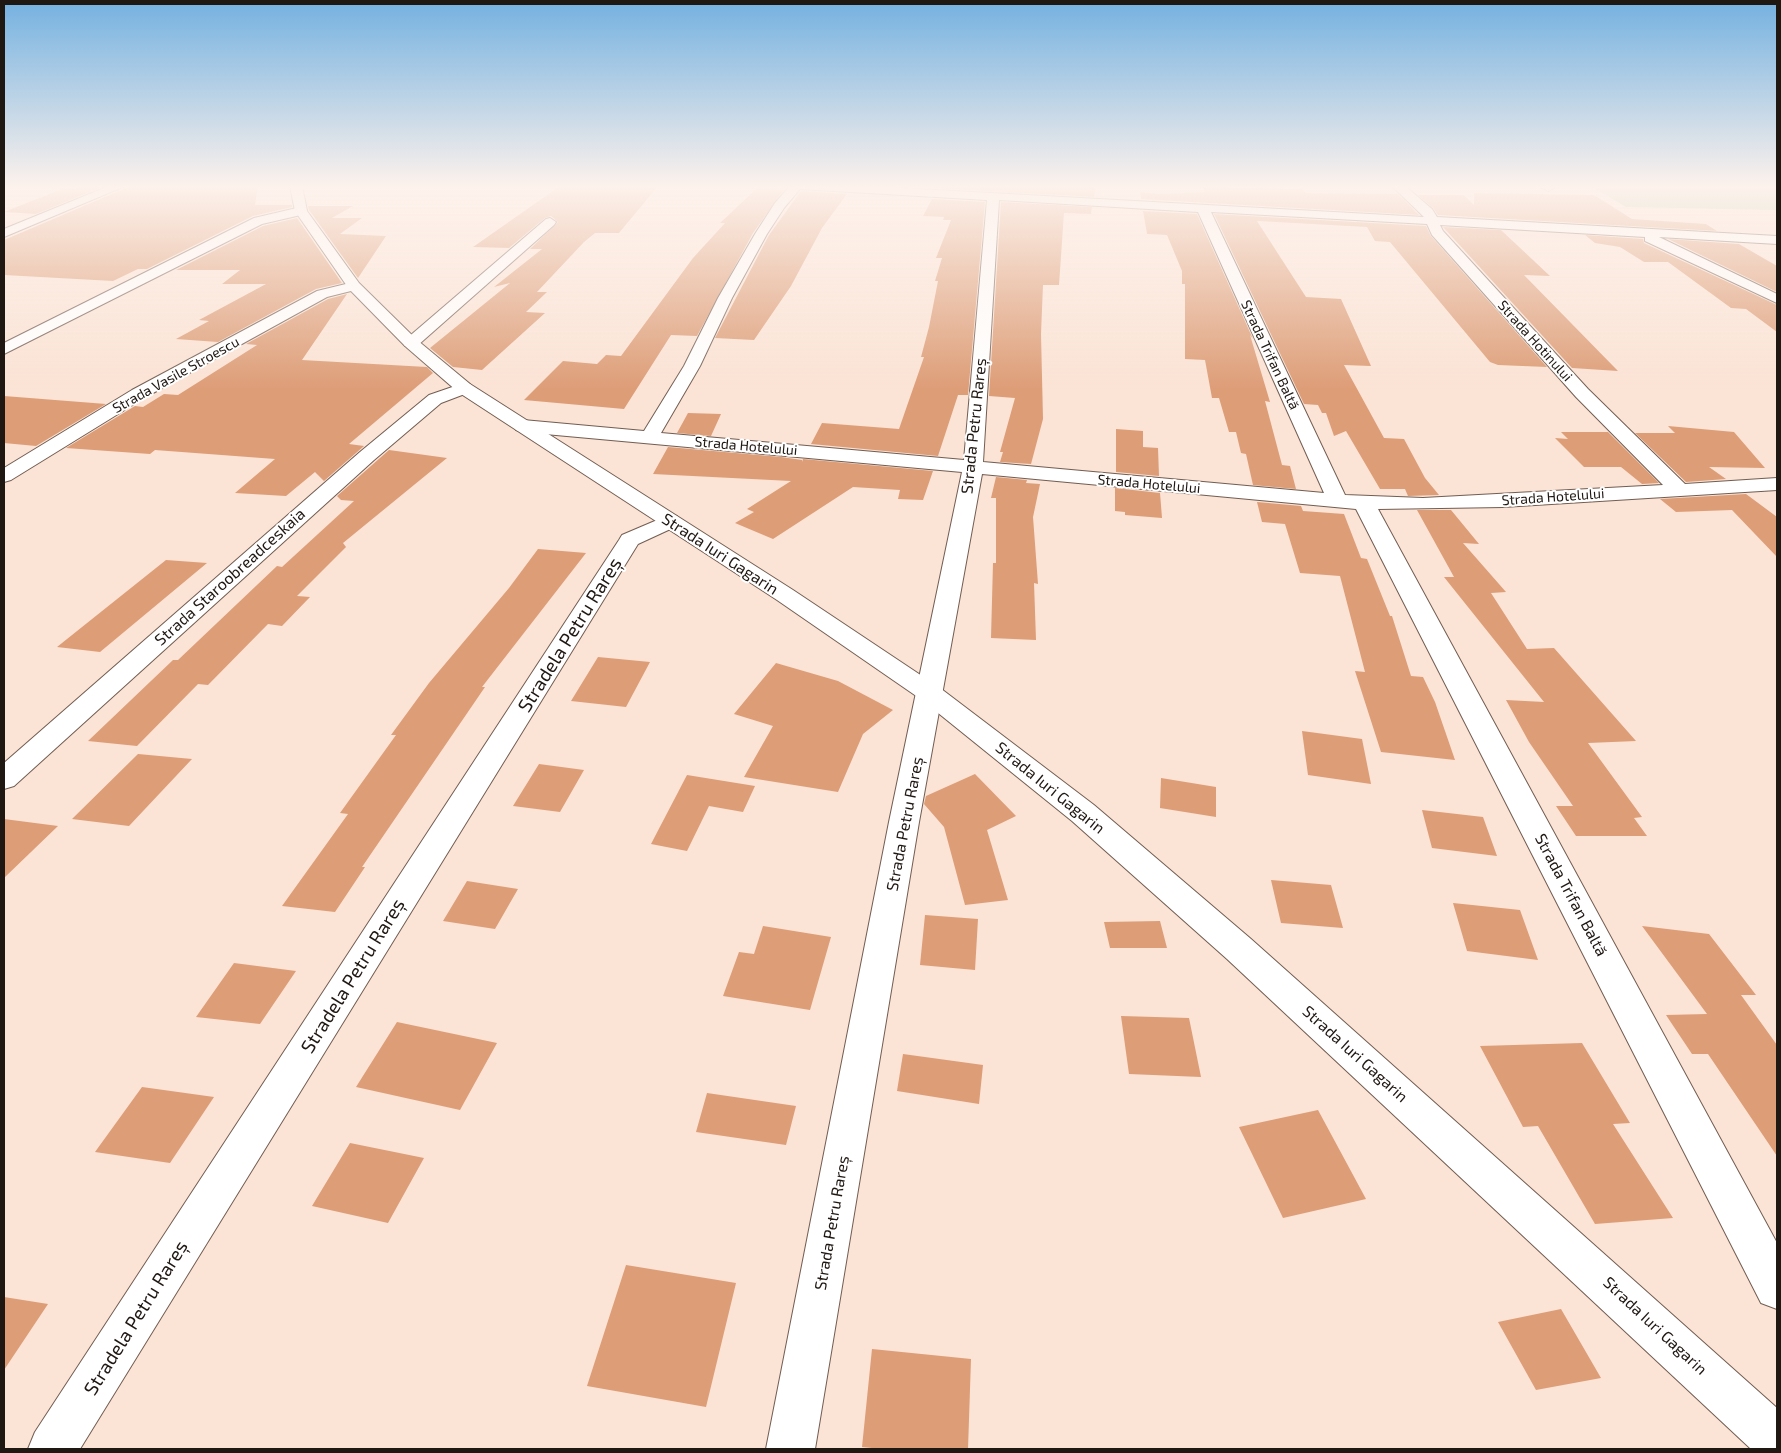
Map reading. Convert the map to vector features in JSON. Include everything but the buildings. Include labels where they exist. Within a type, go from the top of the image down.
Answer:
[{"type":"street","points":[[4,349],[193,254]]},
{"type":"street","name":"Strada Iuri Gagarin","points":[[334,254],[354,286],[411,343],[464,388],[785,595],[931,694],[1084,813],[1232,942],[1585,1262],[1777,1440]]},
{"type":"street","points":[[411,343],[513,254]]},
{"type":"street","points":[[649,438],[692,366],[725,298],[750,254]]},
{"type":"street","name":"Strada Petru Rareș","points":[[790,1449],[904,822],[931,694],[973,467],[989,254]]},
{"type":"street","name":"Strada Trifan Baltă","points":[[1226,254],[1351,503],[1777,1287]]},
{"type":"street","name":"Strada Hotinului","points":[[1457,254],[1544,351],[1637,449],[1680,490]]},
{"type":"street","points":[[1683,254],[1777,299]]},
{"type":"street","name":"Strada Vasile Stroescu","points":[[4,476],[138,394],[322,294],[354,286]]},
{"type":"street","name":"Strada Staroobreadceskaia","points":[[4,779],[382,444],[435,399],[464,388]]},
{"type":"street","name":"Strada Hotelului","points":[[523,426],[1351,503],[1423,504],[1776,485]]},
{"type":"street","name":"Stradela Petru Rareș","points":[[52,1449],[630,540],[668,521]]}]
